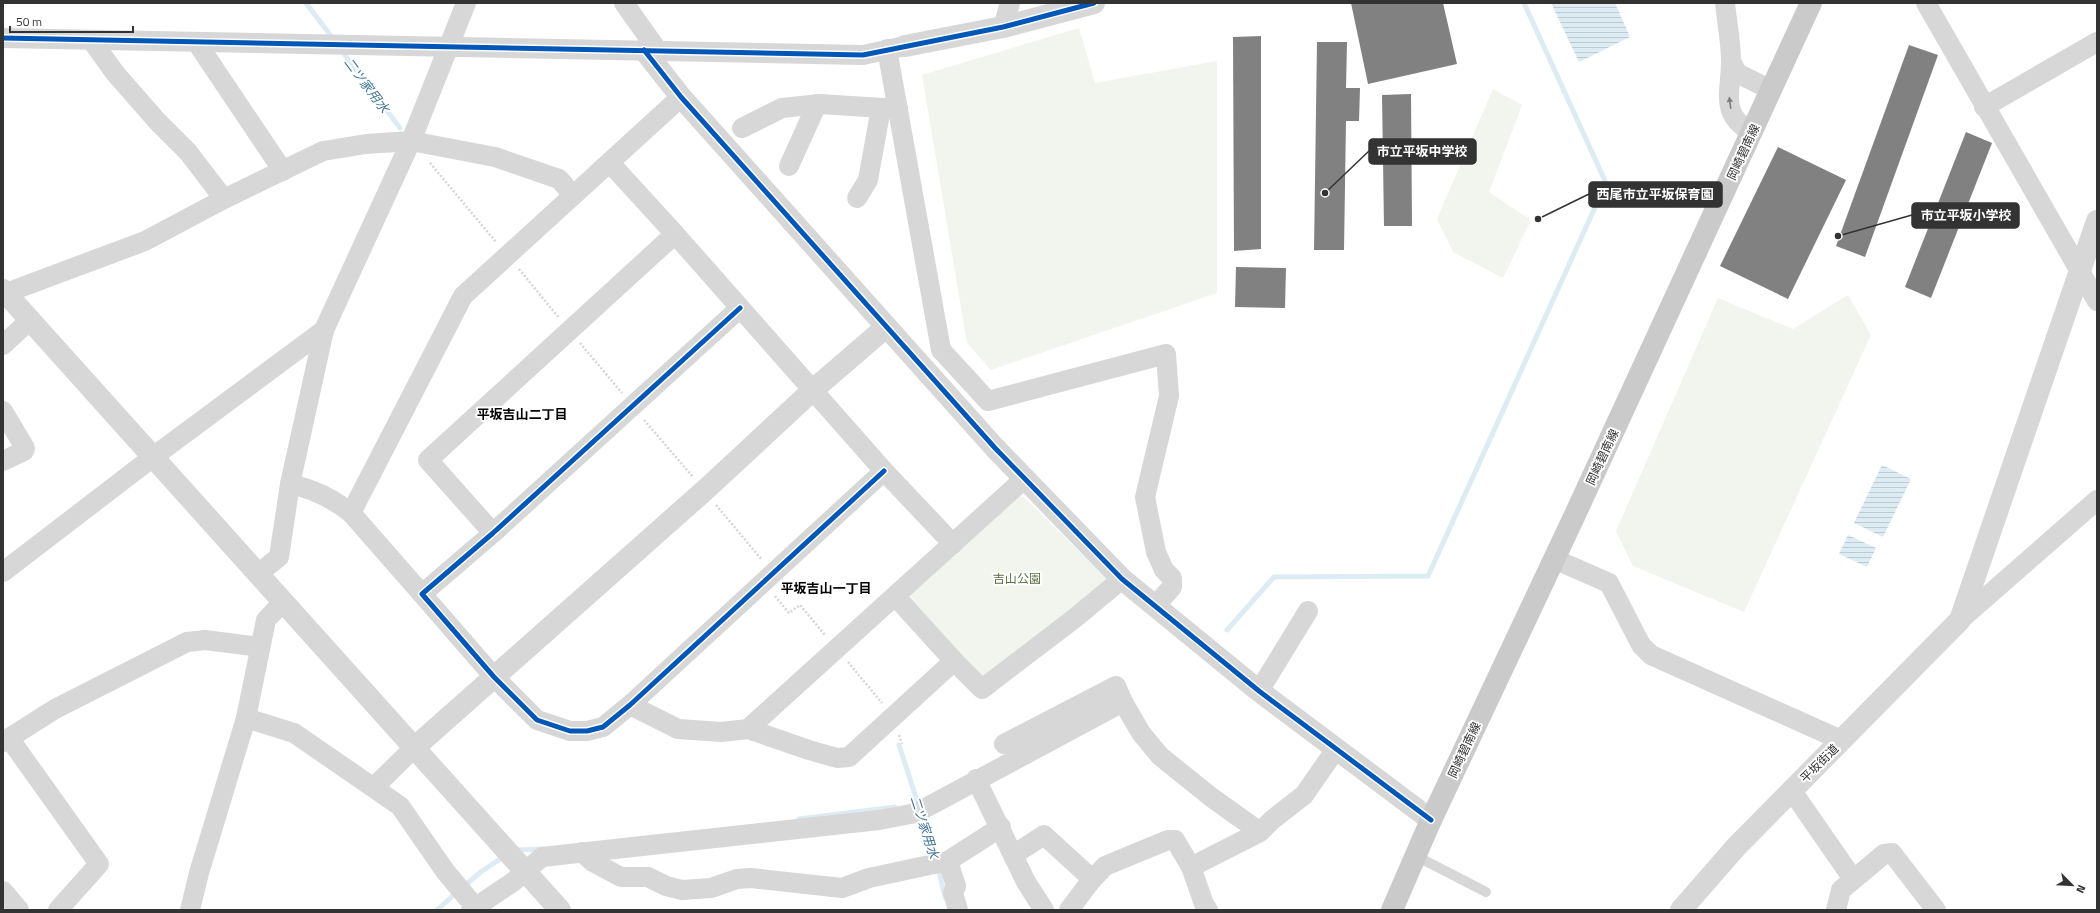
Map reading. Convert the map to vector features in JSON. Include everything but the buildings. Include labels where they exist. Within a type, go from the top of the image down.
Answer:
[{"type":"main road","name":"岡崎碧南線","points":[[1392,910],[1431,820],[1554,559],[1811,3]]},
{"type":"street","points":[[259,574],[278,557],[290,484],[324,330],[411,141],[447,47],[466,3]]},
{"type":"street","points":[[624,3],[651,50],[681,97],[1024,479],[1122,579],[1259,691],[1431,820]]},
{"type":"street","points":[[1003,27],[1010,3]]},
{"type":"street","points":[[3,38],[92,41],[863,55],[1003,27],[1094,3]]},
{"type":"street","points":[[1725,3],[1732,61],[1728,102],[1732,114],[1740,126],[1752,132]]},
{"type":"street","points":[[1926,3],[1984,107],[2097,301]]},
{"type":"street","points":[[92,41],[115,73],[188,152],[224,200]]},
{"type":"street","points":[[1984,107],[2097,42]]},
{"type":"street","points":[[196,43],[283,171]]},
{"type":"street","points":[[857,198],[868,180],[890,108],[896,48]]},
{"type":"street","points":[[1732,61],[1737,73],[1771,90]]},
{"type":"street","points":[[351,513],[463,296],[681,97]]},
{"type":"street","points":[[742,128],[782,108],[817,104],[890,108]]},
{"type":"street","points":[[788,166],[817,104]]},
{"type":"street","points":[[890,108],[941,350],[988,401],[1166,354],[1170,396],[1146,497],[1156,552],[1164,570],[1172,578],[1172,587],[1155,606]]},
{"type":"street","points":[[560,910],[4,292],[145,241],[323,151],[360,145],[411,141],[495,157],[559,179],[573,195]]},
{"type":"street","points":[[610,163],[675,234],[884,471],[953,544]]},
{"type":"street","points":[[1960,620],[2081,273],[2097,221]]},
{"type":"street","points":[[493,533],[428,460],[675,234]]},
{"type":"street","points":[[422,594],[493,533],[634,407],[740,308]]},
{"type":"street","points":[[3,345],[30,320]]},
{"type":"street","points":[[374,787],[414,748],[704,491],[813,390],[886,327]]},
{"type":"street","points":[[3,572],[153,457],[324,330]]},
{"type":"street","points":[[3,411],[24,448],[24,451],[3,461]]},
{"type":"street","points":[[290,484],[308,488],[326,495],[351,513],[494,677],[537,720],[570,731],[587,731],[603,727],[630,705],[774,574],[884,471]]},
{"type":"street","points":[[748,729],[896,597],[1024,479]]},
{"type":"street","points":[[1960,620],[2097,500]]},
{"type":"street","points":[[1554,559],[1609,583],[1641,645],[1650,655],[1841,740]]},
{"type":"street","points":[[896,597],[954,661],[982,689],[1075,618],[1122,579]]},
{"type":"street","points":[[190,910],[199,873],[246,718],[266,620],[283,602]]},
{"type":"street","points":[[1259,691],[1308,611]]},
{"type":"street","name":"平坂街道","points":[[1681,910],[1736,847],[1960,620]]},
{"type":"street","points":[[58,910],[99,864],[6,740],[55,709],[187,642],[205,640],[260,647]]},
{"type":"street","points":[[630,705],[678,729],[721,732],[748,729],[837,758],[849,757],[954,661]]},
{"type":"street","points":[[246,718],[294,734],[400,806],[445,871],[473,908],[513,882],[524,870],[542,857],[879,820],[916,813],[976,779],[1017,746],[1121,697],[1141,733],[1160,756],[1260,832]]},
{"type":"street","points":[[1191,867],[1260,832],[1272,820],[1304,795],[1336,750]]},
{"type":"street","points":[[976,779],[1037,908]]},
{"type":"street","points":[[1792,791],[1853,879]]},
{"type":"street","points":[[582,852],[593,862],[622,877],[648,877],[666,886],[682,890],[711,888],[744,878],[842,888],[869,878],[948,860],[1000,827]]},
{"type":"street","points":[[1013,855],[1044,835],[1092,879]]},
{"type":"street","points":[[1069,910],[1092,879],[1105,866],[1175,840],[1191,867],[1204,904],[1208,910]]},
{"type":"street","points":[[1836,910],[1842,890],[1884,854],[1892,853],[1936,910]]},
{"type":"street","points":[[948,860],[956,886],[953,893],[958,910]]},
{"type":"street","points":[[3,891],[19,910]]},
{"type":"lane","points":[[1416,856],[1486,892]]},
{"type":"path","points":[[411,141],[774,574]]},
{"type":"green space","points":[[1079,28],[1095,83],[1217,61],[1217,293],[991,370],[967,343],[922,75]]},
{"type":"green space","points":[[1493,89],[1522,105],[1489,192],[1531,220],[1503,278],[1453,252],[1437,219]]},
{"type":"green space","points":[[1848,295],[1871,335],[1744,612],[1633,566],[1616,531],[1718,298],[1793,329]]},
{"type":"green space","name":"吉山公園","points":[[1017,496],[1024,497],[1108,580],[1107,585],[980,679],[909,600],[911,592]]},
{"type":"shaded area","points":[[1551,3],[1615,3],[1630,37],[1579,62]]},
{"type":"shaded area","points":[[1882,465],[1911,479],[1883,537],[1854,523]]},
{"type":"shaded area","points":[[1848,535],[1876,548],[1867,567],[1839,554]]},
{"type":"waterway","name":"二ツ家用水","points":[[306,3],[334,40]]},
{"type":"waterway","points":[[1227,630],[1274,577],[1428,576],[1606,183],[1524,3]]},
{"type":"waterway","name":"二ツ家用水","points":[[342,51],[400,128]]},
{"type":"waterway","name":"二ツ家用水","points":[[899,745],[919,807]]},
{"type":"waterway","points":[[799,819],[895,807]]},
{"type":"waterway","name":"二ツ家用水","points":[[921,815],[936,860]]},
{"type":"waterway","points":[[515,850],[543,849]]},
{"type":"waterway","points":[[463,887],[482,871],[505,856]]},
{"type":"waterway","name":"二ツ家用水","points":[[938,868],[945,897]]},
{"type":"waterway","points":[[437,910],[457,892]]},
{"type":"cycle path","points":[[3,38],[863,55],[1003,27],[1094,3]]},
{"type":"cycle path","points":[[644,50],[681,97],[995,448],[1122,579],[1259,691],[1431,820]]},
{"type":"cycle path","points":[[740,308],[493,533],[422,594],[494,677],[537,720],[570,731],[587,731],[603,727],[630,705],[884,471]]},
{"type":"place","name":"市立平坂中学校","points":[[1325,193]]},
{"type":"place","name":"西尾市立平坂保育園","points":[[1538,219]]},
{"type":"place","name":"市立平坂小学校","points":[[1838,236]]},
{"type":"district","name":"平坂吉山二丁目","points":[[522,414]]},
{"type":"district","name":"平坂吉山一丁目","points":[[826,588]]}]
